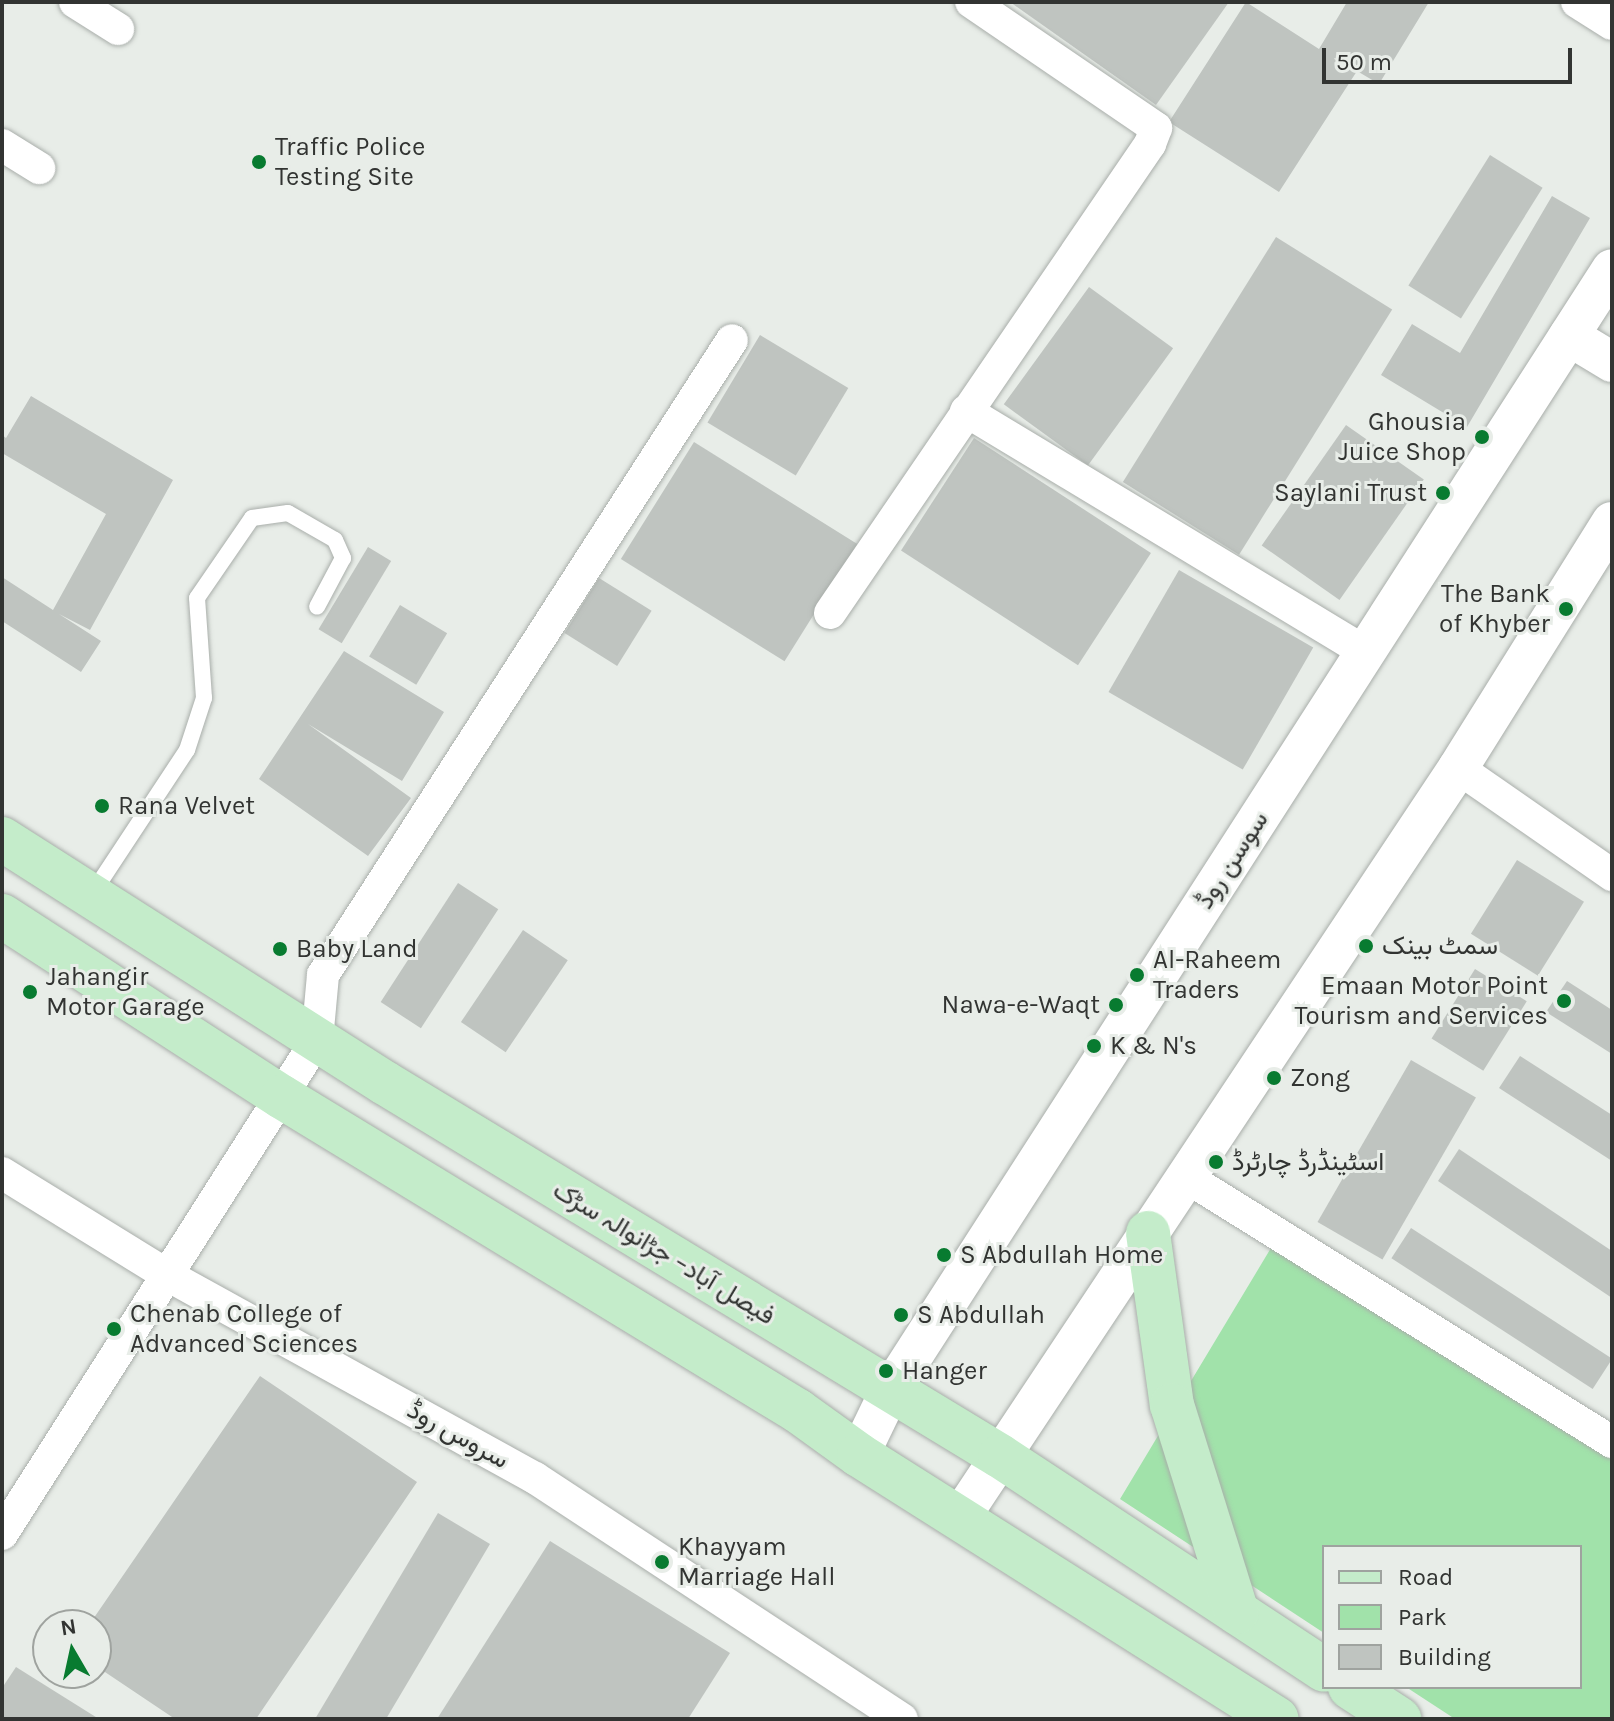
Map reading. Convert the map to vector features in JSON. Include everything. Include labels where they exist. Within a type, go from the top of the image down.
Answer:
[{"type":"main road","name":"فیصل آباد– جڑانوالہ سڑک","points":[[2,839],[317,1040],[1000,1456],[1322,1669]]},
{"type":"main road","points":[[2,916],[282,1097],[798,1411],[859,1455],[1277,1719]]},
{"type":"main road","points":[[1148,1233],[1172,1405],[1237,1612]]},
{"type":"main road","points":[[1353,1689],[1399,1719]]},
{"type":"street","points":[[75,2],[118,29]]},
{"type":"street","points":[[830,613],[1150,144],[1156,128],[971,2]]},
{"type":"street","points":[[1577,2],[1612,24]]},
{"type":"street","points":[[2,145],[39,168]]},
{"type":"street","name":"سوسن روڈ","points":[[859,1455],[890,1391],[1612,269]]},
{"type":"street","points":[[1569,336],[1612,362]]},
{"type":"street","points":[[2,1534],[317,1040],[323,975],[732,340]]},
{"type":"street","points":[[966,411],[1365,652]]},
{"type":"street","points":[[959,1519],[1458,768],[1612,522]]},
{"type":"street","points":[[1458,768],[1612,875]]},
{"type":"street","name":"سروس روڈ","points":[[2,1173],[169,1276],[535,1478],[902,1719]]},
{"type":"street","points":[[1186,1177],[1608,1430]]},
{"type":"lane","points":[[91,896],[187,750],[204,698],[197,598],[252,518],[288,513],[335,540],[343,558],[317,607]]},
{"type":"green space","points":[[1274,1243],[1612,1456],[1612,1719],[1455,1719],[1409,1689],[1582,1689],[1582,1545],[1322,1545],[1322,1632],[1120,1499]]},
{"type":"building","points":[[1010,2],[1229,2],[1156,105]]},
{"type":"building","points":[[1246,2],[1319,49],[1347,2],[1429,2],[1379,84],[1357,71],[1279,192],[1169,122]]},
{"type":"building","points":[[1490,155],[1543,188],[1461,318],[1408,286]]},
{"type":"building","points":[[1552,196],[1590,218],[1467,427],[1381,375],[1412,324],[1460,353]]},
{"type":"building","points":[[1276,237],[1392,310],[1239,555],[1123,482]]},
{"type":"building","points":[[1089,287],[1173,348],[1088,465],[1004,404]]},
{"type":"building","points":[[760,335],[848,388],[796,475],[707,422]]},
{"type":"building","points":[[31,396],[173,480],[90,630],[59,614],[101,641],[81,672],[2,621],[2,577],[53,610],[106,514],[2,453],[2,435],[6,438]]},
{"type":"building","points":[[1346,425],[1424,479],[1340,600],[1262,545]]},
{"type":"building","points":[[974,438],[1151,553],[1078,665],[901,550]]},
{"type":"building","points":[[694,442],[858,544],[785,661],[621,559]]},
{"type":"building","points":[[368,547],[391,561],[342,643],[319,629]]},
{"type":"building","points":[[1179,570],[1313,648],[1243,770],[1108,692]]},
{"type":"building","points":[[599,578],[652,611],[617,666],[565,633]]},
{"type":"building","points":[[400,605],[447,633],[416,685],[369,656]]},
{"type":"building","points":[[344,651],[444,712],[402,781],[308,724],[411,798],[368,856],[259,779]]},
{"type":"building","points":[[1517,860],[1584,902],[1538,976],[1471,934]]},
{"type":"building","points":[[458,883],[498,909],[421,1028],[381,1002]]},
{"type":"building","points":[[523,930],[568,960],[506,1052],[461,1022]]},
{"type":"building","points":[[1475,969],[1527,1001],[1483,1071],[1432,1039]]},
{"type":"building","points":[[1567,981],[1612,1010],[1612,1054],[1546,1012]]},
{"type":"building","points":[[1520,1056],[1612,1115],[1612,1161],[1499,1088]]},
{"type":"building","points":[[1411,1060],[1476,1098],[1382,1259],[1318,1222]]},
{"type":"building","points":[[1459,1149],[1612,1251],[1612,1298],[1438,1181]]},
{"type":"building","points":[[1411,1228],[1612,1359],[1593,1389],[1391,1258]]},
{"type":"building","points":[[260,1376],[417,1482],[256,1719],[175,1719],[112,1677],[112,1609],[100,1609]]},
{"type":"building","points":[[438,1513],[490,1544],[386,1719],[315,1719]]},
{"type":"building","points":[[550,1541],[730,1653],[688,1719],[437,1719]]},
{"type":"building","points":[[16,1667],[32,1677],[32,1689],[51,1689],[99,1719],[2,1719],[2,1688]]},
{"type":"place","name":"Traffic Police Testing Site","points":[[259,162]]},
{"type":"place","name":"Ghousia Juice Shop","points":[[1482,437]]},
{"type":"place","name":"Saylani Trust","points":[[1443,493]]},
{"type":"place","name":"The Bank of Khyber","points":[[1566,609]]},
{"type":"place","name":"Rana Velvet","points":[[102,806]]},
{"type":"place","name":"سمٹ بینک","points":[[1366,946]]},
{"type":"place","name":"Baby Land","points":[[280,949]]},
{"type":"place","name":"Al-Raheem Traders","points":[[1137,975]]},
{"type":"place","name":"Jahangir Motor Garage","points":[[30,992]]},
{"type":"place","name":"Emaan Motor Point Tourism and Services","points":[[1564,1001]]},
{"type":"place","name":"Nawa-e-Waqt","points":[[1116,1005]]},
{"type":"place","name":"K & N's","points":[[1094,1046]]},
{"type":"place","name":"Zong","points":[[1274,1078]]},
{"type":"place","name":"اسٹینڈرڈ چارٹرڈ","points":[[1216,1162]]},
{"type":"place","name":"S Abdullah Home","points":[[944,1255]]},
{"type":"place","name":"S Abdullah","points":[[901,1315]]},
{"type":"place","name":"Chenab College of Advanced Sciences","points":[[114,1329]]},
{"type":"place","name":"Hanger","points":[[886,1371]]},
{"type":"place","name":"Khayyam Marriage Hall","points":[[662,1562]]}]
